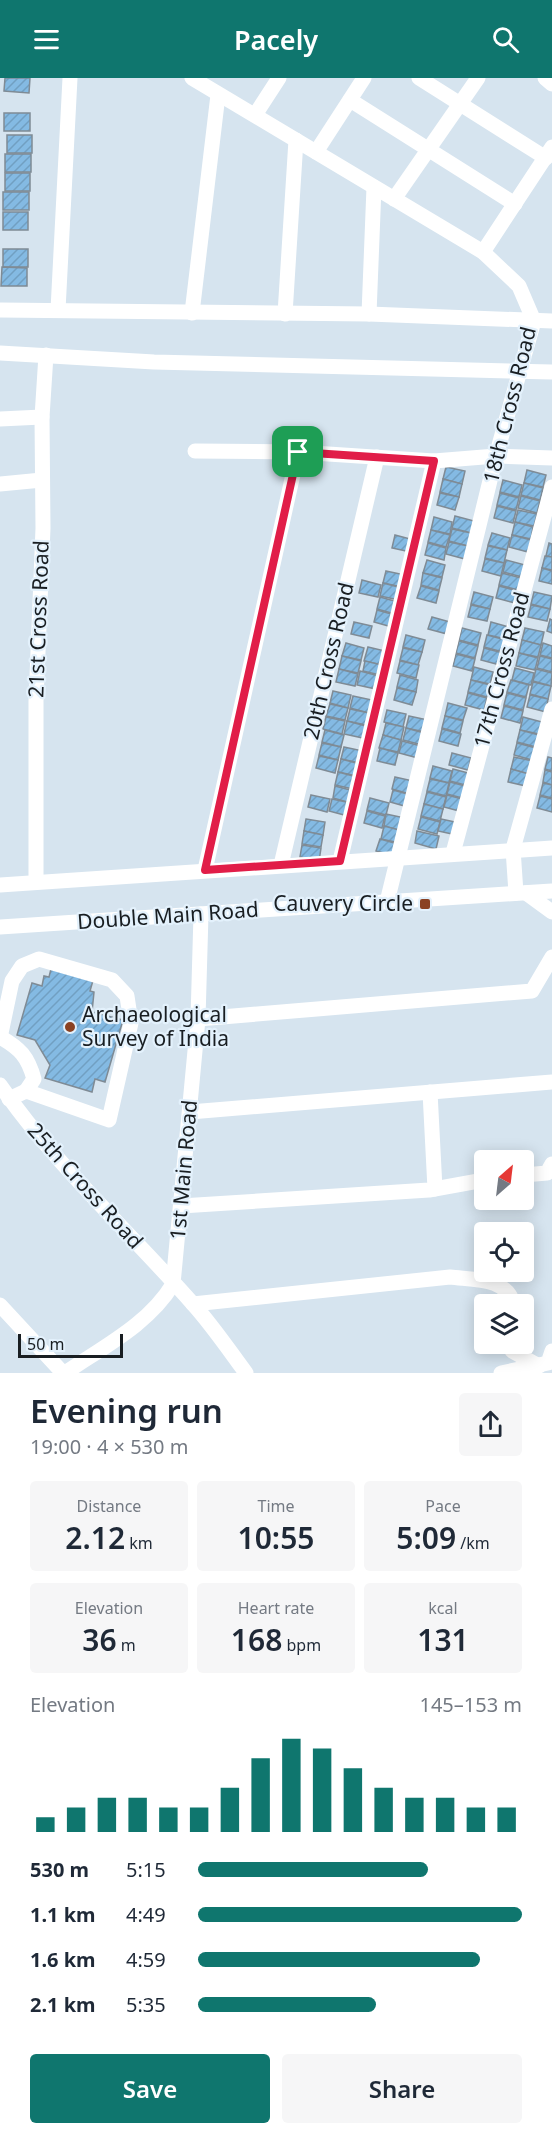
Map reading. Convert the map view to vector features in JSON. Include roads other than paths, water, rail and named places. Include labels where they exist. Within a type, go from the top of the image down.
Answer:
[{"type":"street","points":[[58,310],[70,78]]},
{"type":"street","points":[[255,116],[279,78]]},
{"type":"street","points":[[316,152],[364,78]]},
{"type":"street","points":[[419,78],[548,161],[515,204],[483,252]]},
{"type":"street","points":[[394,199],[478,78]]},
{"type":"street","points":[[545,78],[552,84]]},
{"type":"street","name":"18th Cross Road","points":[[200,80],[218,95],[483,252],[519,286],[534,321],[496,456],[387,902]]},
{"type":"street","points":[[192,314],[218,95]]},
{"type":"street","points":[[350,100],[515,204]]},
{"type":"street","points":[[285,314],[296,140]]},
{"type":"street","points":[[369,314],[374,187]]},
{"type":"street","points":[[0,310],[192,314],[369,314],[552,321]]},
{"type":"street","points":[[0,353],[154,362],[552,372]]},
{"type":"street","name":"21st Cross Road","points":[[36,882],[36,701],[43,528],[42,417],[46,356]]},
{"type":"street","points":[[0,419],[42,417]]},
{"type":"street","points":[[195,451],[298,452],[434,461],[496,456],[552,458]]},
{"type":"street","points":[[205,870],[298,452]]},
{"type":"street","name":"20th Cross Road","points":[[281,865],[376,457]]},
{"type":"street","points":[[340,861],[434,461]]},
{"type":"street","points":[[0,484],[42,480]]},
{"type":"street","name":"17th Cross Road","points":[[453,853],[552,487]]},
{"type":"street","points":[[552,709],[513,849],[521,893],[552,912]]},
{"type":"street","name":"Double Main Road","points":[[0,885],[552,848]]},
{"type":"street","name":"Double Main Road","points":[[0,927],[552,891]]},
{"type":"street","name":"1st Main Road","points":[[173,1284],[198,1019],[201,914]]},
{"type":"street","points":[[198,1019],[532,991],[552,957]]},
{"type":"street","points":[[9,1099],[26,1091],[34,1079],[24,1053],[0,1038],[12,981],[22,966],[39,959],[112,980],[128,996],[131,1023],[109,1120],[26,1091]]},
{"type":"street","points":[[190,1112],[552,1082]]},
{"type":"street","name":"25th Cross Road","points":[[0,1085],[64,1166],[194,1304],[246,1373]]},
{"type":"street","points":[[430,1092],[435,1189]]},
{"type":"street","points":[[534,1174],[550,1172]]},
{"type":"street","points":[[181,1206],[241,1204],[435,1189],[474,1182]]},
{"type":"street","points":[[194,1304],[450,1277],[493,1281],[510,1294]]},
{"type":"street","points":[[0,1305],[64,1373],[150,1313],[163,1300],[173,1284]]},
{"type":"street","points":[[522,1354],[548,1362]]},
{"type":"street","points":[[501,1373],[548,1362]]},
{"type":"place","name":"Cauvery Circle","points":[[425,904]]},
{"type":"place","name":"Archaeological Survey of India","points":[[70,1027]]}]
